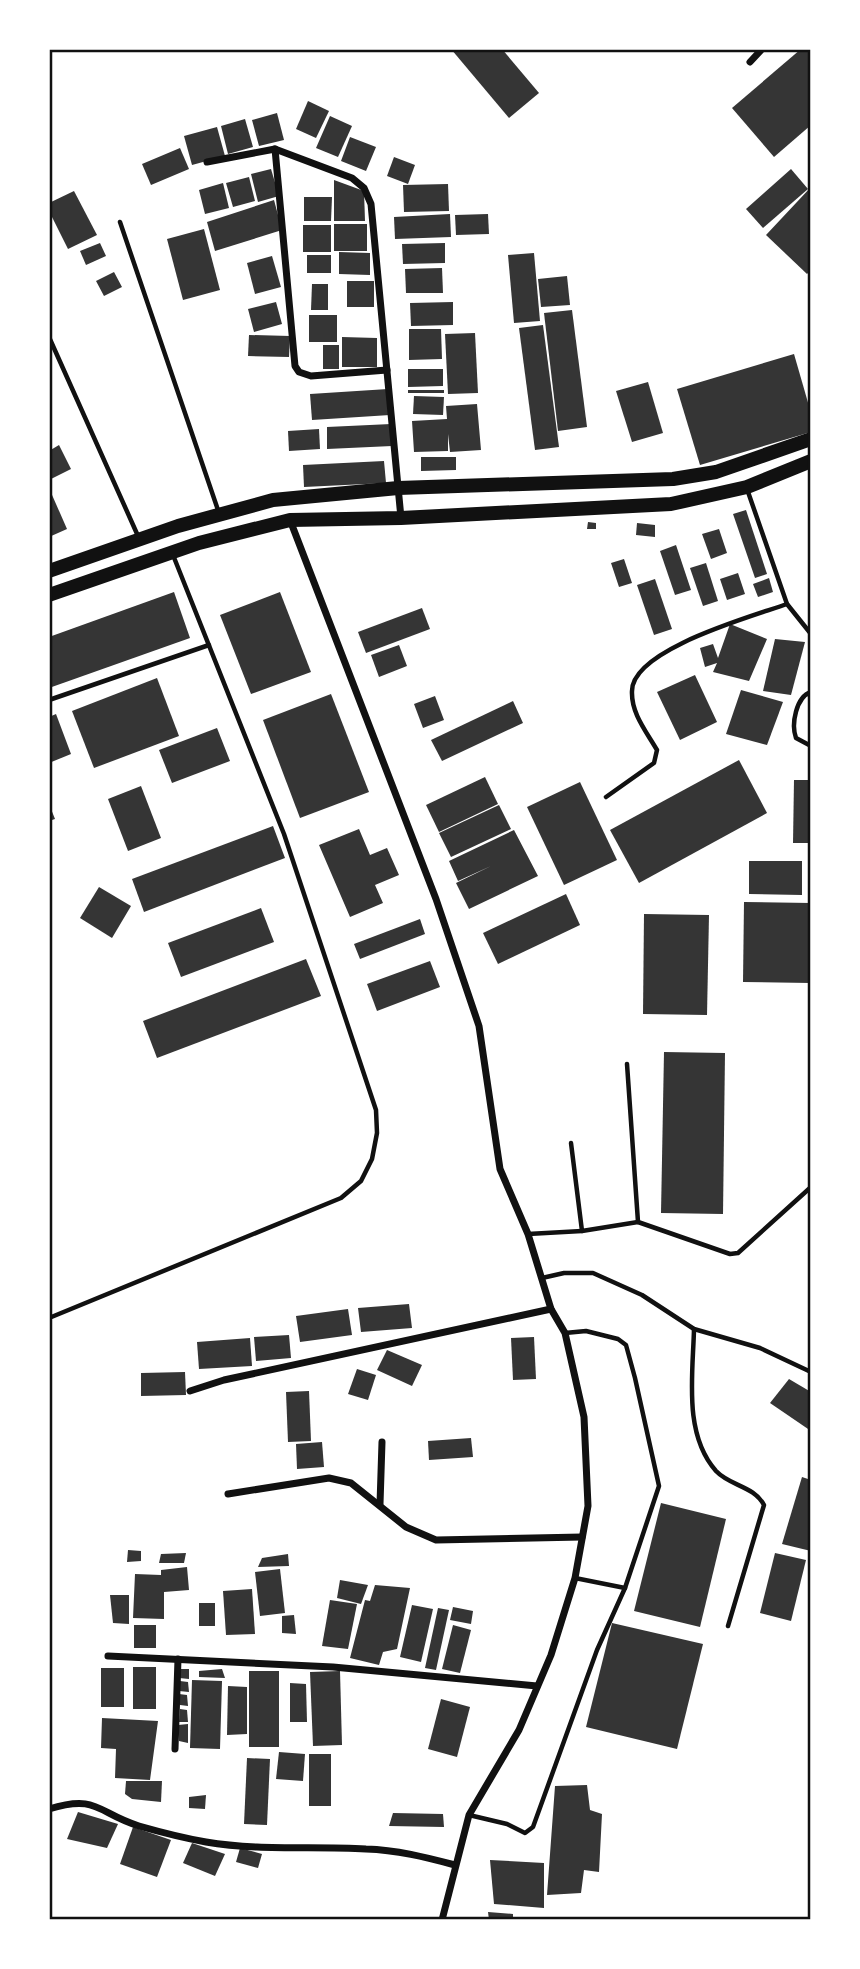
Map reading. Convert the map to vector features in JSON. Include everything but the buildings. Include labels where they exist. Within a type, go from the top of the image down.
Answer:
[{"type":"highway","points":[[49,571],[219,513],[273,500],[398,488],[673,479],[716,471],[811,439]]},
{"type":"highway","points":[[49,595],[172,553],[290,520],[401,518],[671,504],[747,487],[811,461]]},
{"type":"street","points":[[750,62],[762,49]]},
{"type":"street","points":[[275,149],[295,366],[299,372],[311,376],[387,370]]},
{"type":"street","points":[[207,162],[275,149],[352,178],[364,188],[371,204],[401,518]]},
{"type":"street","points":[[290,520],[436,899],[479,1026],[500,1169],[528,1234],[551,1309],[565,1334],[584,1417],[588,1506],[575,1577],[551,1655],[519,1730],[469,1815],[442,1920]]},
{"type":"street","points":[[190,1391],[224,1380],[551,1309]]},
{"type":"street","points":[[380,1504],[382,1441]]},
{"type":"street","points":[[228,1494],[330,1478],[351,1483],[406,1527],[436,1540],[582,1537]]},
{"type":"street","points":[[108,1656],[333,1667],[537,1686]]},
{"type":"street","points":[[175,1749],[178,1659]]},
{"type":"street","points":[[49,1809],[78,1801],[96,1805],[136,1825],[207,1842],[259,1847],[367,1849],[413,1854],[455,1865]]},
{"type":"lane","points":[[120,222],[219,513]]},
{"type":"lane","points":[[49,337],[140,540]]},
{"type":"lane","points":[[747,487],[787,604],[811,634]]},
{"type":"lane","points":[[49,1318],[341,1198],[361,1181],[372,1159],[377,1133],[376,1110],[284,834],[172,553]]},
{"type":"lane","points":[[606,797],[654,763],[657,750],[635,713],[631,688],[645,664],[698,636],[787,604]]},
{"type":"lane","points":[[49,700],[209,645]]},
{"type":"lane","points":[[811,692],[800,701],[794,732],[801,743],[811,746]]},
{"type":"lane","points":[[627,1064],[638,1222]]},
{"type":"lane","points":[[571,1143],[582,1231]]},
{"type":"lane","points":[[528,1234],[582,1231],[638,1222],[738,1254],[811,1187]]},
{"type":"lane","points":[[541,1278],[564,1273],[593,1273],[642,1295],[694,1329],[760,1348],[811,1372]]},
{"type":"lane","points":[[694,1329],[692,1408],[702,1449],[717,1473],[759,1496],[764,1505],[728,1626]]},
{"type":"lane","points":[[469,1815],[530,1832],[597,1650],[625,1588],[659,1486],[626,1345],[618,1339],[586,1331],[565,1334]]},
{"type":"lane","points":[[575,1577],[625,1588]]}]
